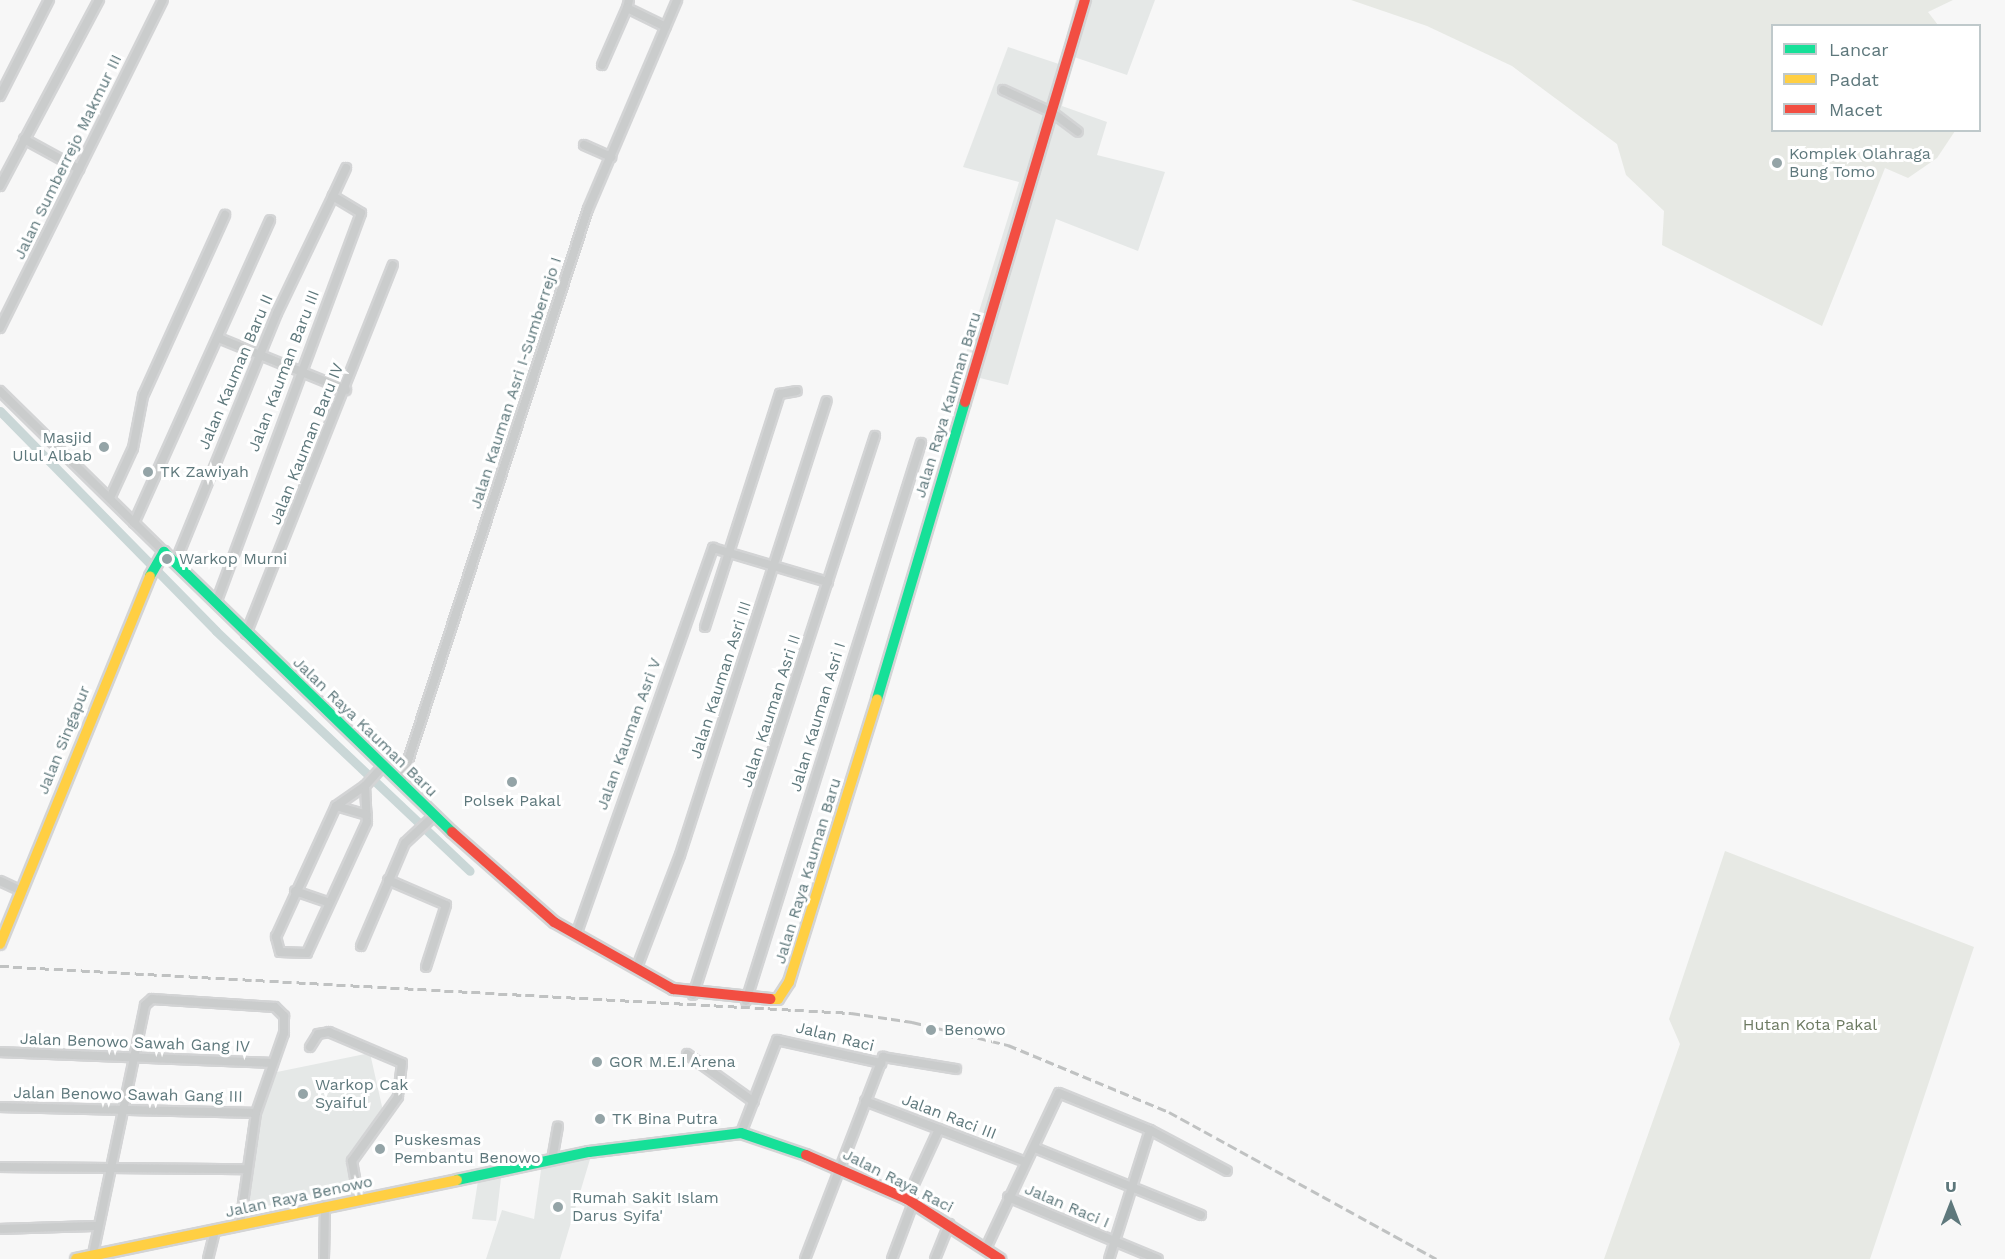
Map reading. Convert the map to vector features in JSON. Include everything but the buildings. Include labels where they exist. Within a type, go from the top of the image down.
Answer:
[{"type":"street","points":[[0,96],[49,0]]},
{"type":"street","points":[[0,186],[99,0]]},
{"type":"street","name":"Jalan Sumberrejo Makmur III","points":[[0,328],[163,0]]},
{"type":"street","name":"Jalan Kauman Asri I-Sumberrejo I","points":[[401,782],[588,209],[678,0]]},
{"type":"street","name":"Jalan Raya Kauman Baru","points":[[162,555],[176,563],[246,634],[384,765],[432,817],[545,915],[576,935],[638,967],[664,985],[693,994],[773,1002],[789,982],[1086,0]]},
{"type":"street","points":[[602,65],[628,4],[666,27]]},
{"type":"street","points":[[1004,90],[1053,113],[1078,132]]},
{"type":"street","points":[[24,140],[79,170]]},
{"type":"street","points":[[584,145],[611,157]]},
{"type":"street","points":[[333,196],[346,168]]},
{"type":"street","name":"Jalan Kauman Baru II","points":[[176,563],[261,357],[333,196]]},
{"type":"street","name":"Jalan Kauman Baru III","points":[[216,603],[361,211],[333,196]]},
{"type":"street","points":[[110,498],[133,448],[143,396],[225,215]]},
{"type":"street","points":[[134,523],[221,339],[270,220]]},
{"type":"street","name":"Jalan Kauman Baru IV","points":[[246,634],[346,390],[393,265]]},
{"type":"street","points":[[221,339],[346,390]]},
{"type":"street","points":[[705,627],[780,394],[798,391]]},
{"type":"street","points":[[0,392],[110,498],[162,555]]},
{"type":"street","name":"Jalan Kauman Asri III","points":[[638,967],[775,566],[827,401]]},
{"type":"street","name":"Jalan Kauman Asri II","points":[[693,994],[875,436]]},
{"type":"street","name":"Jalan Kauman Asri I","points":[[746,1000],[921,443]]},
{"type":"street","name":"Jalan Kauman Asri V","points":[[576,935],[627,779],[717,547],[730,551]]},
{"type":"street","points":[[730,551],[828,582]]},
{"type":"street","name":"Jalan Singapur","points":[[0,944],[147,577],[162,555]]},
{"type":"street","points":[[365,786],[366,815],[307,953],[280,952],[276,937],[295,891],[336,806],[365,786],[384,765]]},
{"type":"street","points":[[336,806],[366,815]]},
{"type":"street","points":[[360,946],[405,843],[432,817]]},
{"type":"street","points":[[0,880],[21,891]]},
{"type":"street","points":[[388,880],[446,905],[426,967]]},
{"type":"street","points":[[295,891],[327,902]]},
{"type":"street","points":[[92,1257],[108,1166],[135,1059],[145,1005],[158,998],[275,1007],[284,1016],[284,1033],[270,1063],[256,1113],[245,1169],[240,1224]]},
{"type":"street","points":[[310,1047],[318,1034],[329,1032],[402,1063],[398,1097],[352,1161],[359,1200]]},
{"type":"street","name":"Jalan Raci","points":[[741,1133],[780,1038],[881,1063]]},
{"type":"street","name":"Jalan Benowo Sawah Gang IV","points":[[0,1052],[270,1063]]},
{"type":"street","points":[[687,1054],[754,1102]]},
{"type":"street","points":[[805,1259],[865,1101],[887,1054],[956,1069]]},
{"type":"street","name":"Jalan Raci I","points":[[986,1248],[1023,1161],[1035,1148],[1059,1093],[1150,1130],[1110,1259]]},
{"type":"street","name":"Jalan Raci III","points":[[865,1101],[1023,1161]]},
{"type":"street","name":"Jalan Benowo Sawah Gang III","points":[[0,1107],[120,1113],[256,1113]]},
{"type":"street","points":[[552,1160],[558,1127]]},
{"type":"street","points":[[892,1259],[910,1201],[939,1129]]},
{"type":"street","points":[[1150,1130],[1227,1171]]},
{"type":"street","name":"Jalan Raya Benowo","points":[[76,1259],[552,1160],[741,1133]]},
{"type":"street","name":"Jalan Raya Raci","points":[[741,1133],[840,1166],[910,1201],[1000,1259]]},
{"type":"street","points":[[1035,1148],[1201,1215]]},
{"type":"street","points":[[0,1167],[108,1166],[245,1169]]},
{"type":"street","name":"Jalan Raci I","points":[[1008,1197],[1158,1259]]},
{"type":"street","points":[[324,1259],[325,1206]]},
{"type":"street","points":[[935,1259],[949,1224]]},
{"type":"street","points":[[0,1229],[98,1226]]},
{"type":"street","points":[[208,1259],[215,1230]]},
{"type":"shaded area","points":[[1076,0],[1155,0],[1127,75],[1074,57],[1062,106],[1107,122],[1097,155],[1165,172],[1138,251],[1056,219],[1008,385],[960,373],[1019,182],[963,167],[1008,47],[1059,64]]},
{"type":"shaded area","points":[[370,1053],[383,1111],[350,1162],[350,1188],[244,1211],[252,1146],[272,1073]]},
{"type":"shaded area","name":"Rumah Sakit Islam Darus Syifa'","points":[[591,1156],[560,1259],[486,1259],[502,1210],[534,1219],[542,1163]]},
{"type":"shaded area","points":[[501,1178],[496,1221],[472,1219],[478,1181]]},
{"type":"green space","name":"Komplek Olahraga Bung Tomo","points":[[1351,0],[1953,0],[1928,12],[1937,24],[1771,24],[1771,132],[1954,132],[1937,158],[1908,178],[1885,168],[1822,326],[1662,245],[1664,211],[1626,175],[1617,144],[1512,66],[1427,26]]},
{"type":"green space","name":"Hutan Kota Pakal","points":[[1725,851],[1974,947],[1870,1259],[1604,1259],[1680,1044],[1669,1019]]},
{"type":"waterway","points":[[0,411],[216,631],[470,871]]},
{"type":"railway","points":[[0,966],[851,1013],[912,1022],[1008,1045],[1169,1112],[1436,1259]]},
{"type":"traffic: fast","points":[[877,699],[965,402]]},
{"type":"traffic: fast","points":[[150,576],[164,552],[452,832]]},
{"type":"traffic: fast","points":[[457,1180],[589,1152],[741,1133],[806,1155]]},
{"type":"traffic: slow","points":[[0,944],[150,576]]},
{"type":"traffic: slow","points":[[770,999],[778,999],[789,982],[877,699]]},
{"type":"traffic: slow","points":[[76,1259],[457,1180]]},
{"type":"traffic: jam","points":[[965,402],[1085,0]]},
{"type":"traffic: jam","points":[[452,832],[554,922],[673,989],[770,999]]},
{"type":"traffic: jam","points":[[806,1155],[907,1199],[1000,1259]]},
{"type":"place","name":"Komplek Olahraga Bung Tomo","points":[[1777,163]]},
{"type":"place","name":"Masjid Ulul Albab","points":[[104,447]]},
{"type":"place","name":"TK Zawiyah","points":[[148,472]]},
{"type":"place","name":"Warkop Murni","points":[[167,559]]},
{"type":"place","name":"Polsek Pakal","points":[[512,782]]},
{"type":"place","name":"Benowo","points":[[931,1030]]},
{"type":"place","name":"GOR M.E.I Arena","points":[[597,1062]]},
{"type":"place","name":"Warkop Cak Syaiful","points":[[303,1094]]},
{"type":"place","name":"TK Bina Putra","points":[[600,1119]]},
{"type":"place","name":"Puskesmas Pembantu Benowo","points":[[380,1149]]},
{"type":"place","name":"Rumah Sakit Islam Darus Syifa'","points":[[558,1207]]}]
